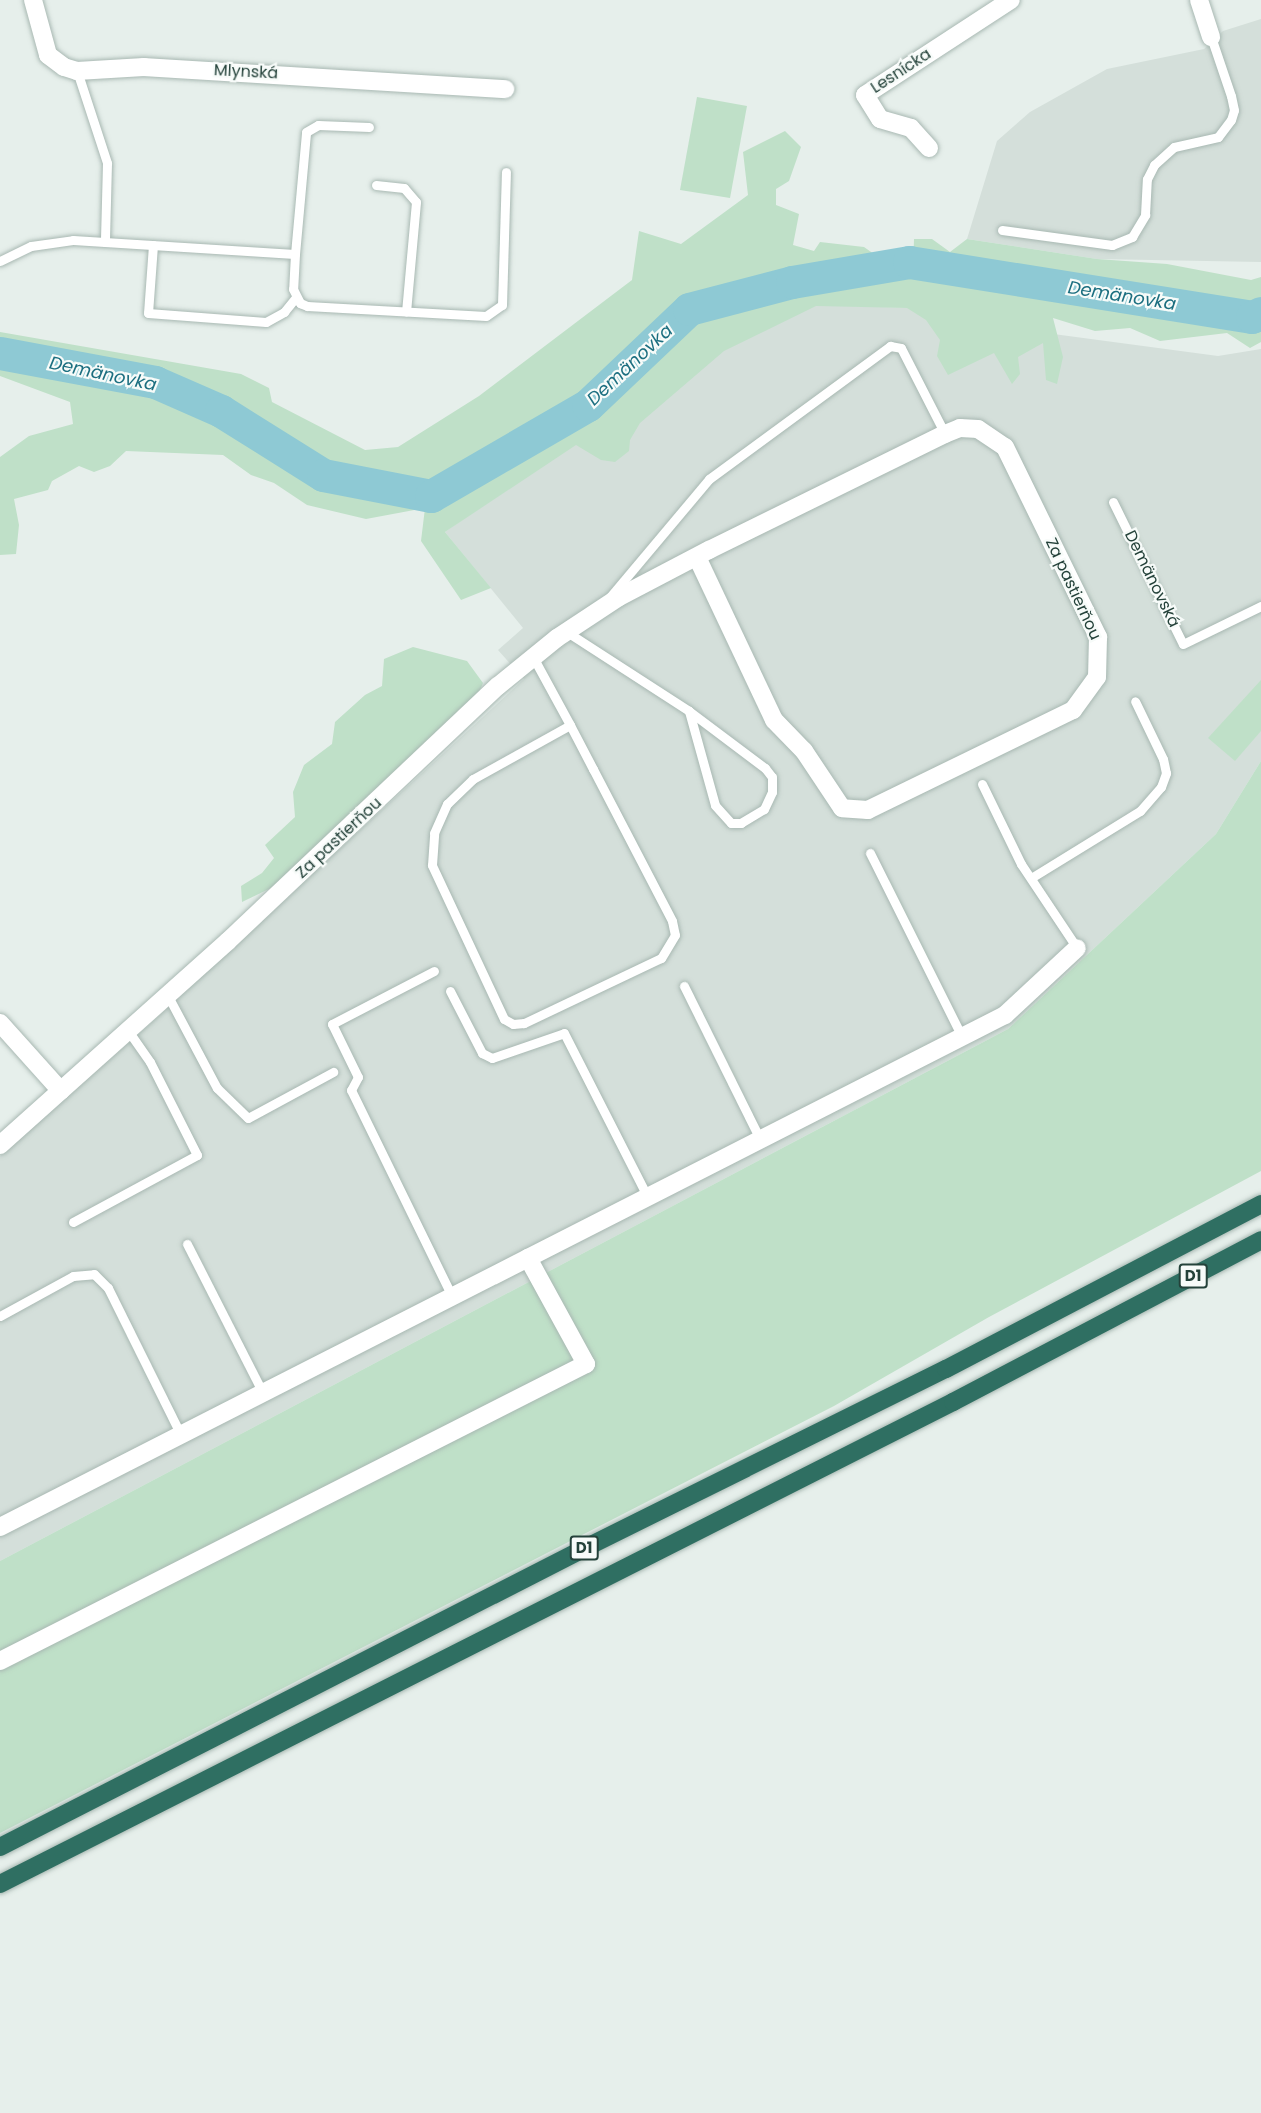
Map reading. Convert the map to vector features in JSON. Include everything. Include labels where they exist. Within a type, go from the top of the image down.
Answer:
[{"type":"highway","points":[[1170,1253],[1261,1193]]},
{"type":"highway","name":"D1","points":[[0,1847],[1170,1253],[1261,1204]]},
{"type":"highway","name":"D1","points":[[0,1884],[953,1402],[1261,1240]]},
{"type":"street","points":[[33,0],[37,25],[48,55],[64,67],[77,71]]},
{"type":"street","name":"Lesnícka","points":[[929,148],[911,128],[880,119],[865,95],[1011,0]]},
{"type":"street","points":[[1199,0],[1211,37]]},
{"type":"street","name":"Mlynská","points":[[77,71],[144,67],[505,88]]},
{"type":"street","name":"Za pastierňou","points":[[0,1145],[168,996],[534,657],[567,632],[603,606],[697,557],[945,434],[960,428],[978,429],[1005,447],[1098,638],[1097,677],[1073,710],[868,810],[842,808],[804,751],[774,720],[697,557]]},
{"type":"street","points":[[0,1527],[1005,1015],[1077,948]]},
{"type":"street","points":[[0,1023],[61,1091]]},
{"type":"street","points":[[0,1662],[586,1364],[528,1258]]},
{"type":"lane","points":[[1002,230],[1112,245],[1132,237],[1145,214],[1147,179],[1154,165],[1174,147],[1218,137],[1231,120],[1233,103],[1211,37]]},
{"type":"lane","points":[[77,71],[107,163],[105,242]]},
{"type":"lane","points":[[153,245],[148,313],[266,322],[274,320],[296,297],[295,254],[306,132],[318,125],[369,127]]},
{"type":"lane","points":[[296,297],[307,306],[486,316],[497,310],[501,304],[506,172]]},
{"type":"lane","points":[[376,185],[404,188],[416,202],[406,312]]},
{"type":"lane","points":[[0,261],[49,241],[105,242],[295,254]]},
{"type":"lane","points":[[603,606],[709,479],[890,346],[901,348],[945,434]]},
{"type":"lane","name":"Demänovská","points":[[1113,502],[1183,644],[1261,606]]},
{"type":"lane","points":[[567,632],[689,711],[772,777],[772,792],[764,809],[741,823],[732,823],[715,806],[689,711]]},
{"type":"lane","points":[[534,657],[570,725],[672,921],[675,935],[661,958],[524,1023],[513,1024],[504,1019],[432,865],[434,832],[447,804],[473,779],[570,725]]},
{"type":"lane","points":[[1031,878],[1140,811],[1161,787],[1166,773],[1163,759],[1135,701]]},
{"type":"lane","points":[[982,784],[1031,878],[1077,948]]},
{"type":"lane","points":[[870,853],[962,1037]]},
{"type":"lane","points":[[434,971],[332,1024],[358,1077],[351,1090],[452,1296]]},
{"type":"lane","points":[[684,986],[760,1139]]},
{"type":"lane","points":[[450,992],[482,1053],[492,1058],[564,1033],[647,1196]]},
{"type":"lane","points":[[168,996],[218,1088],[248,1118],[333,1072]]},
{"type":"lane","points":[[73,1222],[197,1155],[150,1062],[128,1031]]},
{"type":"lane","points":[[187,1244],[263,1393]]},
{"type":"lane","points":[[0,1316],[73,1276],[94,1274],[102,1280],[181,1435]]},
{"type":"shaded area","points":[[1261,19],[1261,262],[1097,259],[967,239],[997,141],[1030,112],[1107,69],[1204,49],[1223,31]]},
{"type":"shaded area","points":[[816,305],[980,310],[987,325],[1218,356],[1261,349],[1261,761],[1216,834],[1008,1029],[0,1561],[0,1156],[150,1024],[524,679],[498,650],[523,628],[445,532],[653,385]]},
{"type":"green space","points":[[697,97],[747,106],[730,198],[680,190]]},
{"type":"green space","points":[[785,131],[801,147],[789,181],[776,189],[776,205],[799,214],[793,245],[814,251],[820,242],[864,247],[901,273],[913,272],[914,239],[932,239],[950,252],[967,239],[1097,259],[1167,264],[1251,280],[1261,277],[1261,342],[1250,348],[1227,333],[1160,341],[1130,328],[1095,331],[1053,318],[1063,357],[1057,384],[1046,380],[1043,343],[1018,357],[1020,374],[1012,384],[994,353],[948,375],[937,356],[940,340],[926,320],[907,308],[816,306],[724,351],[640,423],[630,440],[629,451],[615,462],[601,460],[576,445],[445,532],[491,588],[461,600],[421,541],[425,508],[366,519],[307,505],[274,483],[251,475],[223,455],[126,451],[110,466],[94,472],[79,466],[52,481],[48,490],[14,499],[19,525],[16,554],[0,555],[0,457],[29,436],[73,424],[70,402],[0,376],[0,332],[241,374],[269,388],[272,402],[365,450],[398,447],[479,396],[632,280],[639,231],[681,244],[748,195],[743,152]]},
{"type":"green space","points":[[413,647],[467,661],[483,683],[479,692],[275,886],[242,902],[241,886],[262,873],[274,858],[265,845],[295,817],[293,792],[304,765],[332,744],[335,722],[365,695],[382,686],[384,659]]},
{"type":"green space","points":[[1261,680],[1261,731],[1235,761],[1208,738]]},
{"type":"green space","points":[[1261,761],[1261,1171],[989,1317],[834,1406],[0,1833],[0,1561],[1008,1029],[1216,834]]},
{"type":"waterway","name":"Demänovka","points":[[0,353],[155,382],[221,411],[323,475],[431,496],[588,405],[689,309],[792,282],[909,262],[1252,317],[1261,313]]}]
